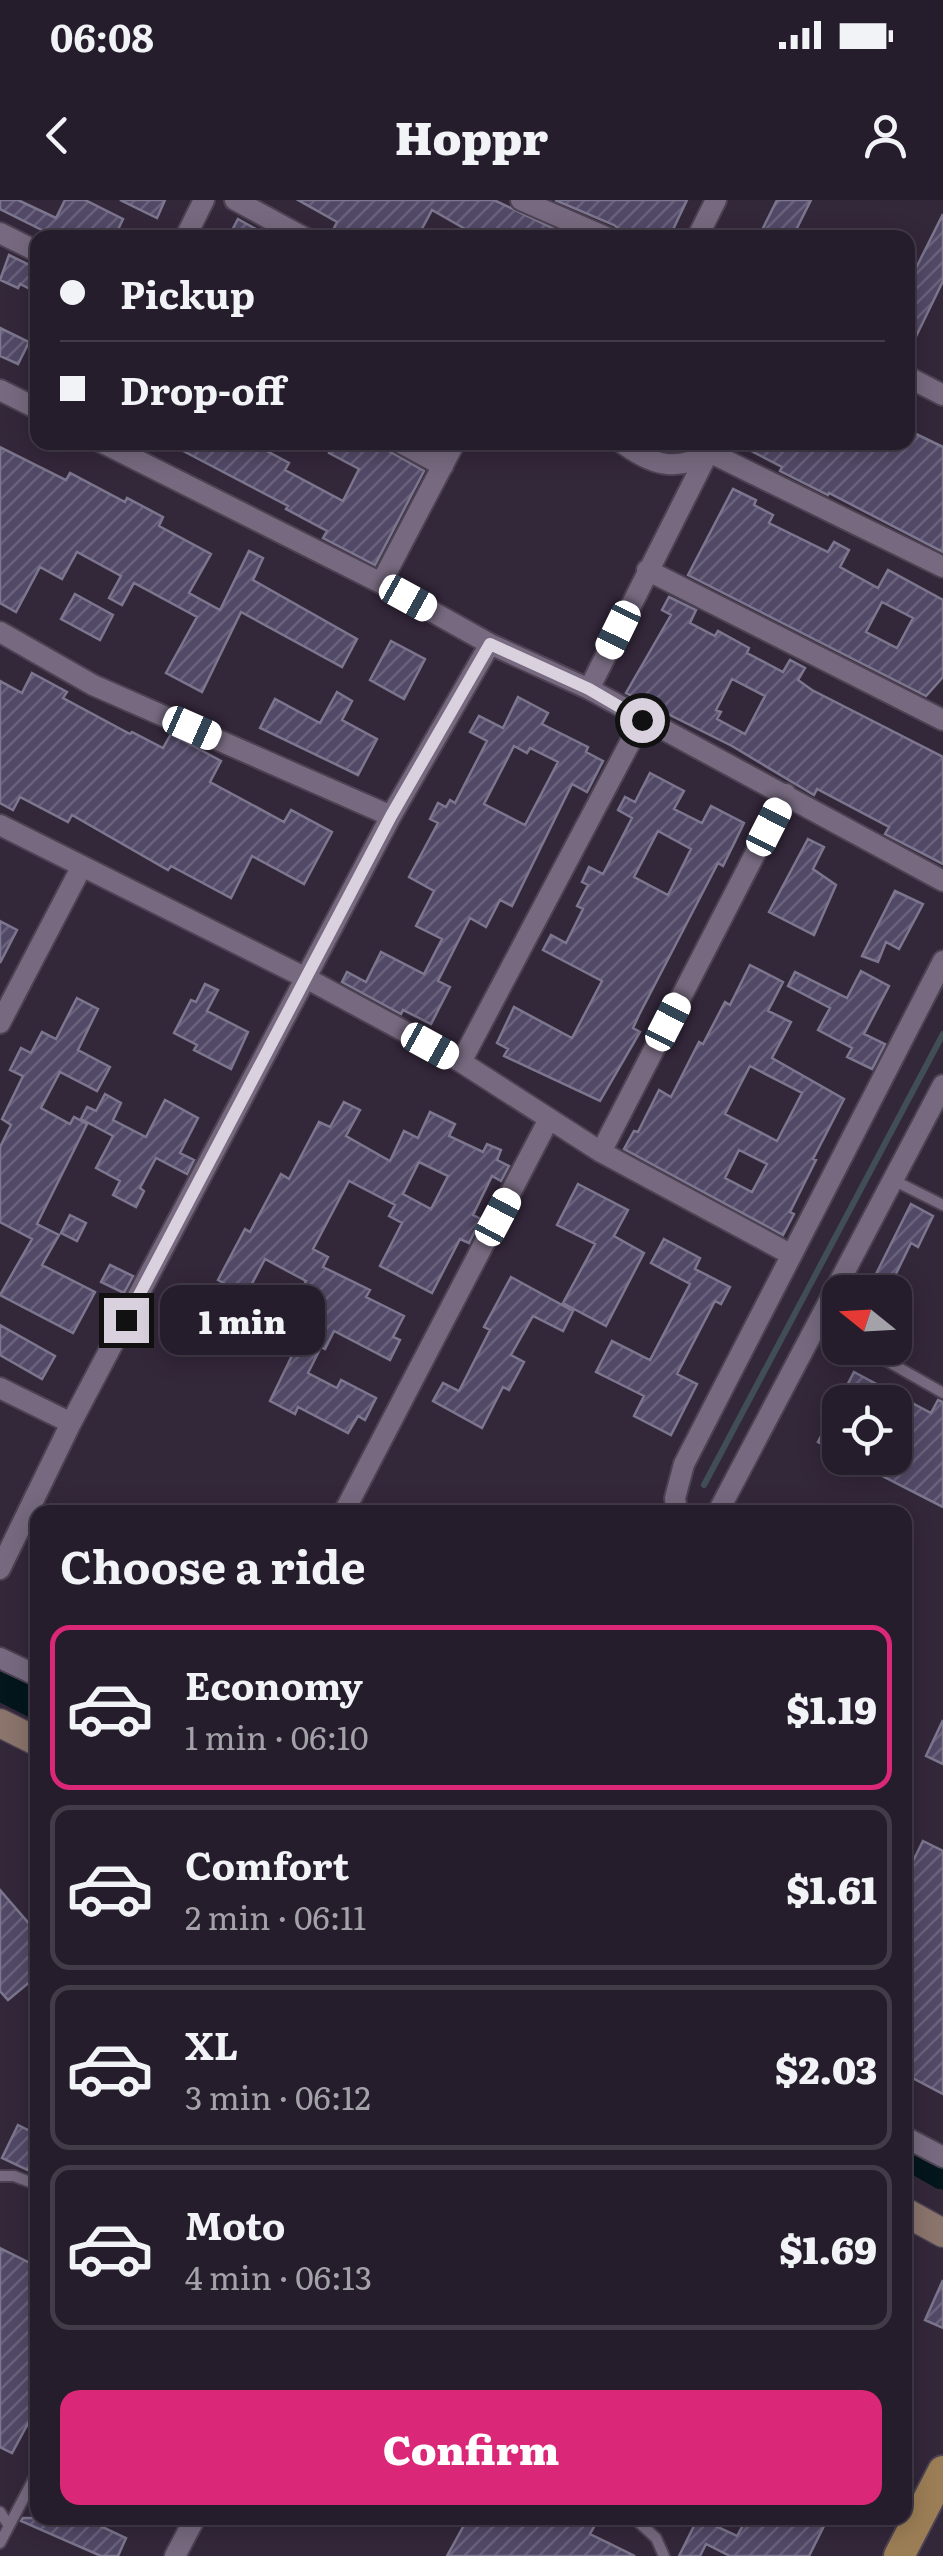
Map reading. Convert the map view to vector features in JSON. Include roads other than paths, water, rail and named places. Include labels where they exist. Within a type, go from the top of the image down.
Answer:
[{"type":"main road","points":[[0,1723],[30,1738]]},
{"type":"main road","points":[[912,2216],[943,2233]]},
{"type":"main road","points":[[900,2556],[943,2471]]},
{"type":"street","points":[[188,230],[204,200]]},
{"type":"street","points":[[235,200],[290,230]]},
{"type":"street","points":[[521,200],[590,230]]},
{"type":"street","points":[[700,230],[716,200]]},
{"type":"street","points":[[0,232],[30,248]]},
{"type":"street","points":[[915,379],[940,387]]},
{"type":"street","points":[[0,390],[30,406]]},
{"type":"street","points":[[117,450],[381,583],[490,644],[589,689],[943,881]]},
{"type":"street","points":[[413,450],[443,466]]},
{"type":"street","points":[[381,583],[451,450]]},
{"type":"street","points":[[630,450],[642,459],[673,467],[694,462],[708,450]]},
{"type":"street","points":[[589,689],[709,450]]},
{"type":"street","points":[[717,450],[943,567]]},
{"type":"street","points":[[647,570],[943,720]]},
{"type":"street","points":[[0,632],[94,685],[391,816]]},
{"type":"street","points":[[32,1505],[391,816],[490,644]]},
{"type":"street","points":[[461,1062],[642,720]]},
{"type":"street","points":[[601,1152],[786,794]]},
{"type":"street","points":[[0,825],[306,978],[461,1062],[601,1152],[790,1254]]},
{"type":"street","points":[[0,1023],[81,868]]},
{"type":"street","points":[[676,1505],[684,1464],[943,961]]},
{"type":"street","points":[[722,1505],[943,1085]]},
{"type":"street","points":[[348,1505],[550,1119]]},
{"type":"street","points":[[0,1388],[72,1423]]},
{"type":"street","points":[[0,1569],[30,1508]]},
{"type":"street","points":[[0,1658],[30,1672]]},
{"type":"street","points":[[912,2141],[943,2158]]},
{"type":"street","points":[[175,2556],[191,2525]]},
{"type":"lane","points":[[893,1180],[943,1204]]},
{"type":"lane","points":[[894,1365],[943,1393]]},
{"type":"lane","points":[[0,2176],[14,2176],[30,2183]]},
{"type":"lane","points":[[0,2543],[30,2486]]},
{"type":"lane","points":[[0,2512],[9,2526]]},
{"type":"lane","points":[[642,2525],[656,2538],[664,2556]]},
{"type":"waterway","points":[[704,1485],[943,1034]]},
{"type":"waterway","points":[[0,1683],[30,1698]]},
{"type":"waterway","points":[[912,2154],[943,2172]]}]
